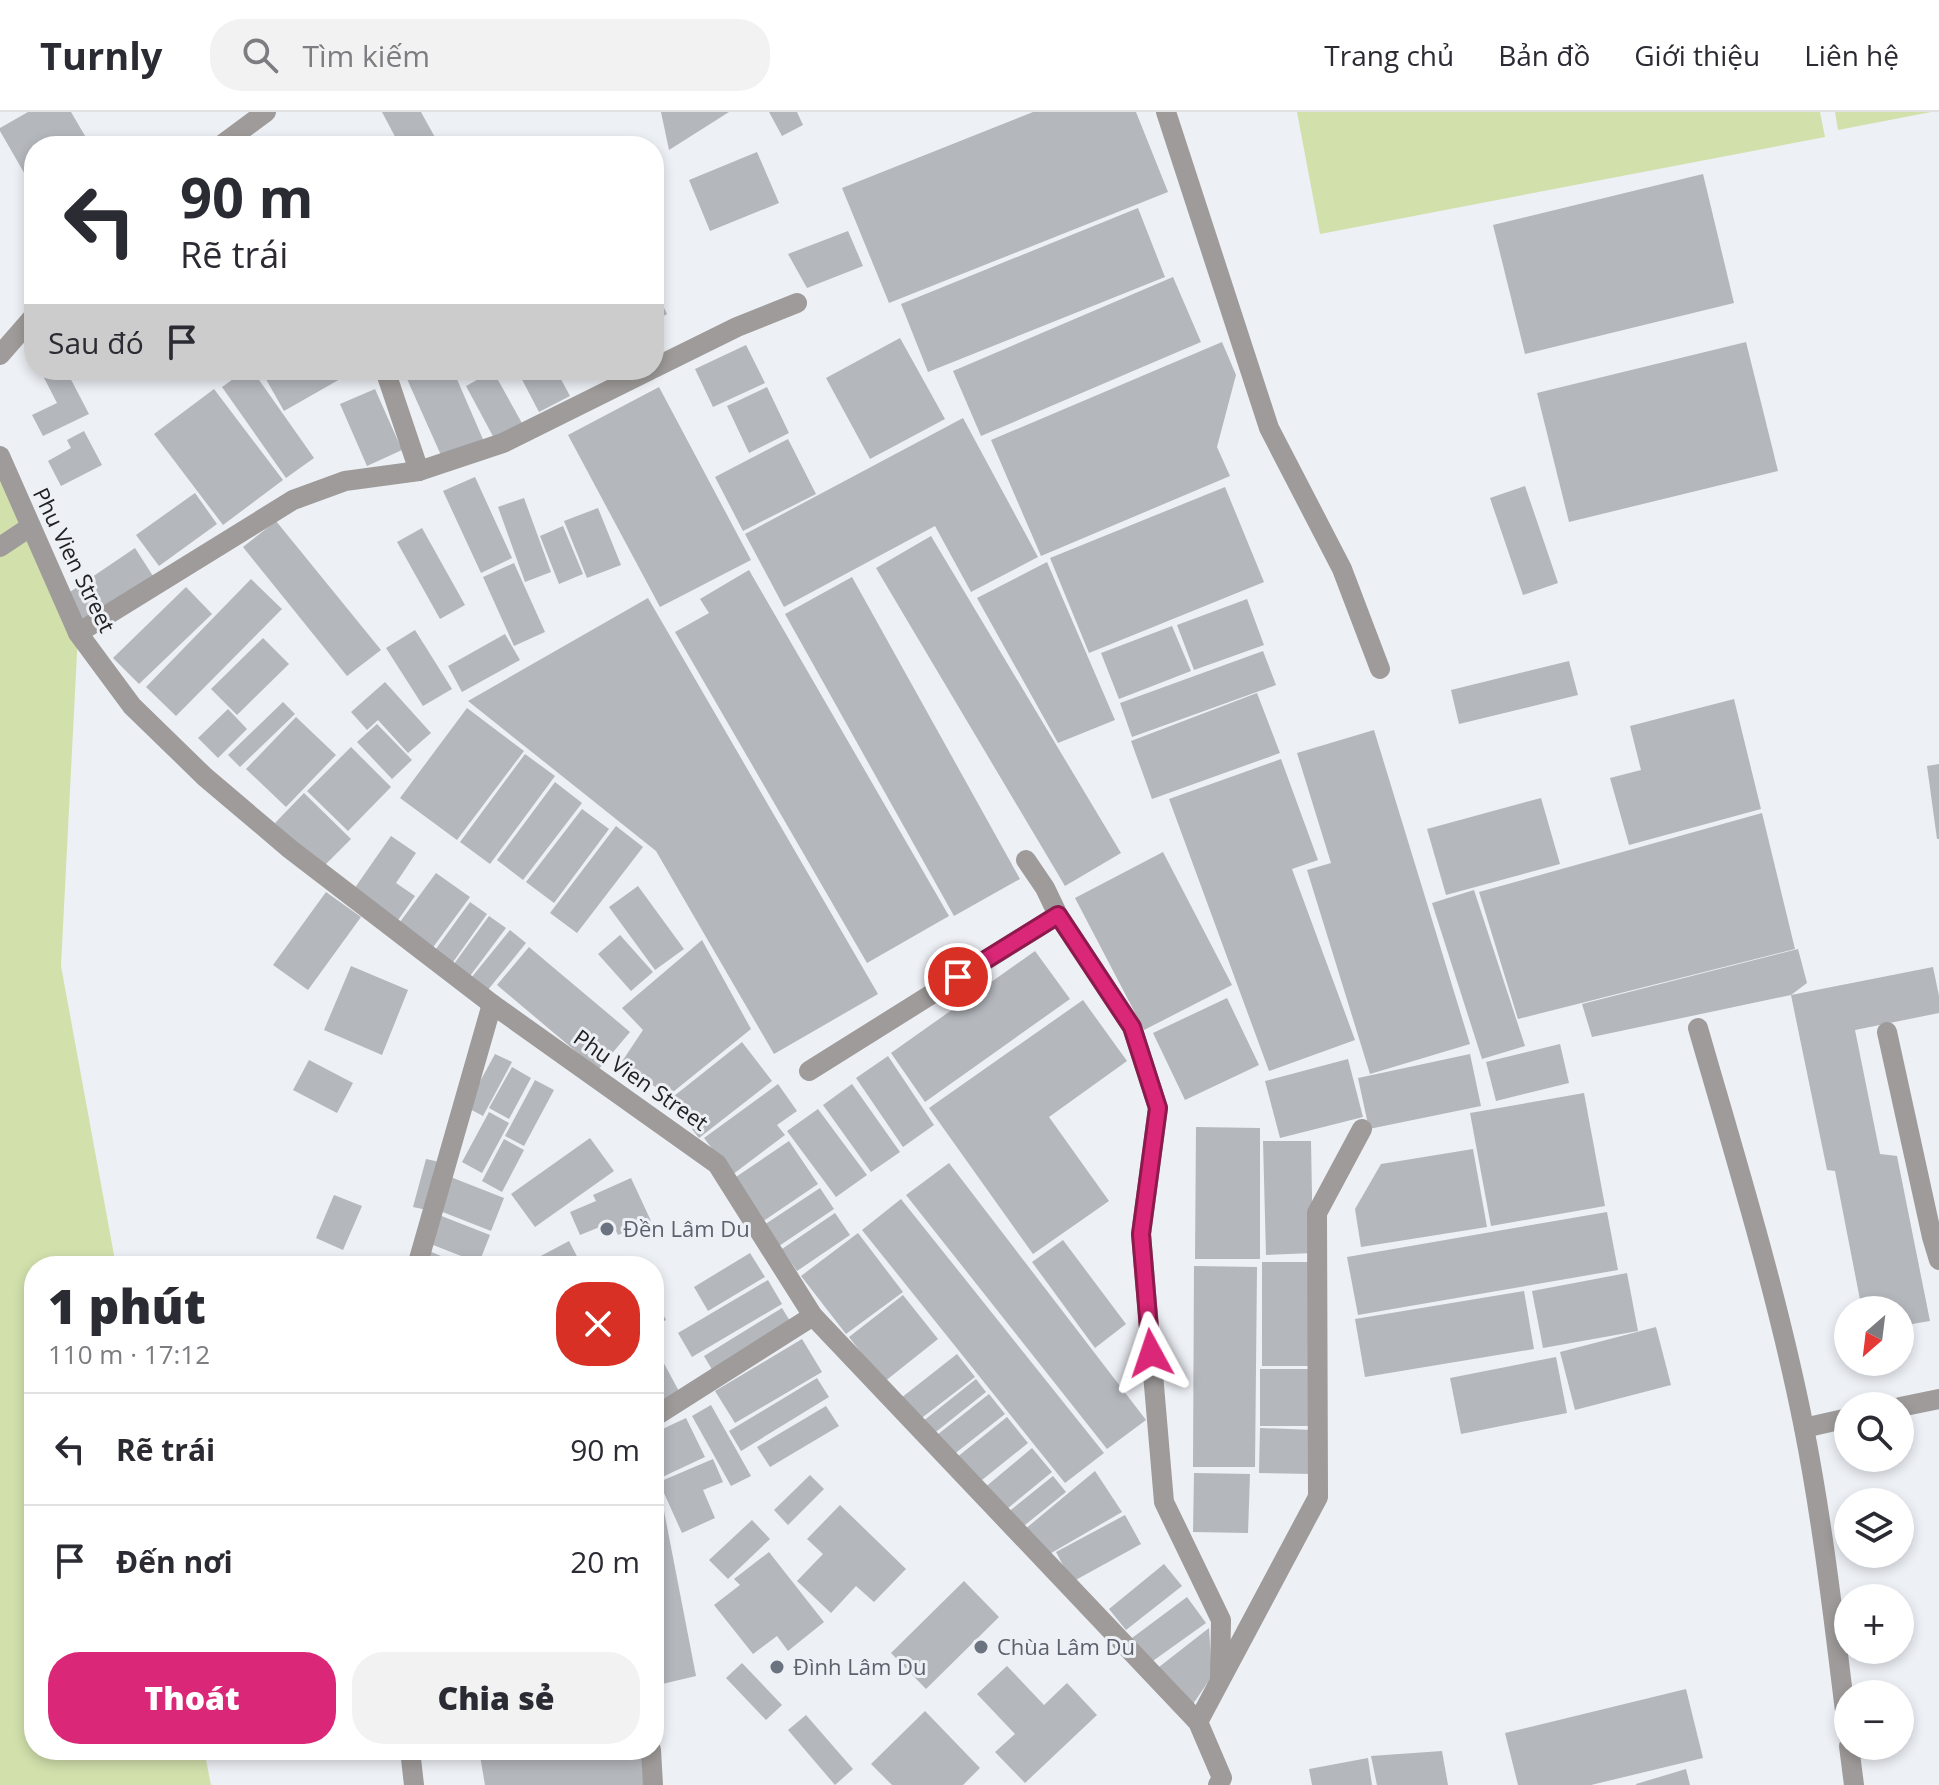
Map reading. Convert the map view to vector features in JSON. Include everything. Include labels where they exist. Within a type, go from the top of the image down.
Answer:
[{"type":"street","points":[[234,136],[266,112]]},
{"type":"street","points":[[1166,112],[1269,428],[1342,569],[1380,669]]},
{"type":"street","points":[[664,363],[737,327],[797,303]]},
{"type":"street","points":[[0,355],[24,327]]},
{"type":"street","points":[[391,380],[419,471]]},
{"type":"street","points":[[78,633],[293,500],[345,481],[419,471],[503,443],[630,380]]},
{"type":"street","name":"Phu Vien Street","points":[[0,456],[78,633],[132,706],[205,777],[290,849],[492,1004],[717,1164],[813,1316],[1198,1722],[1222,1778],[1218,1785]]},
{"type":"street","points":[[0,547],[30,527]]},
{"type":"street","points":[[1026,860],[1058,915],[1132,1027],[1158,1108],[1141,1234],[1164,1502],[1221,1620],[1220,1680]]},
{"type":"street","points":[[809,1071],[1058,915]]},
{"type":"street","points":[[420,1256],[492,1004]]},
{"type":"street","points":[[1698,1028],[1780,1317],[1804,1428],[1824,1547],[1841,1680]]},
{"type":"street","points":[[1887,1032],[1939,1260]]},
{"type":"street","points":[[1198,1722],[1318,1497],[1317,1213],[1362,1129]]},
{"type":"street","points":[[664,1411],[813,1316]]},
{"type":"street","points":[[1914,1404],[1939,1399]]},
{"type":"street","points":[[1804,1428],[1834,1421]]},
{"type":"street","points":[[411,1760],[414,1785]]},
{"type":"street","points":[[652,1760],[653,1785]]},
{"type":"street","points":[[1851,1760],[1854,1785]]},
{"type":"green space","points":[[1297,112],[1820,112],[1825,137],[1320,234]]},
{"type":"green space","points":[[1835,112],[1931,112],[1838,130]]},
{"type":"green space","points":[[0,474],[78,633],[61,966],[114,1256],[24,1256],[24,1760],[206,1760],[211,1785],[0,1785]]},
{"type":"building","points":[[28,112],[71,112],[85,136],[24,136],[24,173],[0,128]]},
{"type":"building","points":[[382,112],[421,112],[434,136],[395,136]]},
{"type":"building","points":[[661,112],[729,112],[669,150]]},
{"type":"building","points":[[769,112],[797,112],[803,125],[782,136]]},
{"type":"building","points":[[1033,112],[1136,112],[1168,192],[889,303],[842,188]]},
{"type":"building","points":[[757,152],[779,203],[710,231],[689,180]]},
{"type":"building","points":[[1703,174],[1734,303],[1525,354],[1493,225]]},
{"type":"building","points":[[1138,208],[1165,277],[928,372],[901,304]]},
{"type":"building","points":[[848,231],[863,266],[807,288],[788,254]]},
{"type":"building","points":[[1173,277],[1201,342],[981,436],[953,371]]},
{"type":"building","points":[[900,338],[945,419],[870,459],[826,378]]},
{"type":"building","points":[[1222,342],[1236,375],[1217,447],[1230,476],[1041,556],[991,440]]},
{"type":"building","points":[[1746,342],[1778,471],[1569,522],[1537,393]]},
{"type":"building","points":[[746,345],[765,383],[713,407],[695,369]]},
{"type":"building","points":[[45,380],[71,380],[89,414],[43,436],[32,415],[57,403]]},
{"type":"building","points":[[232,380],[259,380],[314,458],[286,478],[222,387]]},
{"type":"building","points":[[266,380],[338,380],[284,411]]},
{"type":"building","points":[[407,380],[457,380],[485,444],[444,462]]},
{"type":"building","points":[[477,380],[498,380],[523,425],[495,440],[466,386]]},
{"type":"building","points":[[522,380],[561,380],[570,396],[539,412]]},
{"type":"building","points":[[659,387],[751,560],[660,607],[568,435]]},
{"type":"building","points":[[767,387],[789,433],[749,453],[727,406]]},
{"type":"building","points":[[214,389],[283,480],[223,525],[154,434]]},
{"type":"building","points":[[375,389],[402,450],[367,466],[340,404]]},
{"type":"building","points":[[963,418],[1038,557],[971,592],[935,526],[784,607],[745,534]]},
{"type":"building","points":[[84,431],[102,465],[61,486],[48,461],[71,448],[67,440]]},
{"type":"building","points":[[788,439],[816,494],[743,531],[715,477]]},
{"type":"building","points":[[475,477],[512,558],[481,573],[443,491]]},
{"type":"building","points":[[1525,486],[1558,583],[1523,595],[1490,498]]},
{"type":"building","points":[[1225,487],[1264,582],[1089,653],[1050,558]]},
{"type":"building","points":[[195,493],[217,524],[159,566],[136,535]]},
{"type":"building","points":[[524,498],[551,572],[525,582],[498,507]]},
{"type":"building","points":[[598,508],[621,565],[587,578],[564,521]]},
{"type":"building","points":[[276,521],[381,650],[347,676],[243,547]]},
{"type":"building","points":[[563,526],[583,574],[559,584],[540,536]]},
{"type":"building","points":[[422,528],[465,605],[440,619],[397,542]]},
{"type":"building","points":[[931,536],[1121,853],[1065,886],[876,568]]},
{"type":"building","points":[[135,548],[153,576],[83,624],[64,596]]},
{"type":"building","points":[[1047,562],[1115,720],[1058,743],[977,598]]},
{"type":"building","points":[[514,563],[545,632],[514,646],[483,577]]},
{"type":"building","points":[[749,570],[949,916],[867,963],[675,632],[709,613],[700,599]]},
{"type":"building","points":[[852,577],[1020,879],[954,916],[785,614]]},
{"type":"building","points":[[251,579],[282,609],[176,716],[146,687]]},
{"type":"building","points":[[186,587],[212,614],[139,684],[113,658]]},
{"type":"building","points":[[648,598],[878,994],[774,1054],[656,851],[468,701]]},
{"type":"building","points":[[1247,599],[1264,645],[1194,670],[1177,625]]},
{"type":"building","points":[[1172,626],[1191,671],[1119,699],[1101,653]]},
{"type":"building","points":[[415,630],[452,689],[423,706],[386,648]]},
{"type":"building","points":[[505,634],[520,660],[462,692],[448,666]]},
{"type":"building","points":[[263,638],[289,664],[237,715],[211,689]]},
{"type":"building","points":[[1263,651],[1276,685],[1132,737],[1120,703]]},
{"type":"building","points":[[1569,661],[1578,695],[1459,724],[1451,690]]},
{"type":"building","points":[[385,682],[431,733],[408,753],[378,720],[367,730],[351,712]]},
{"type":"building","points":[[1257,693],[1280,753],[1152,799],[1131,741]]},
{"type":"building","points":[[1734,699],[1761,809],[1629,845],[1610,778],[1641,770],[1630,726]]},
{"type":"building","points":[[283,702],[295,714],[240,767],[228,755]]},
{"type":"building","points":[[467,708],[524,751],[457,840],[400,798]]},
{"type":"building","points":[[228,709],[247,729],[218,758],[198,738]]},
{"type":"building","points":[[296,717],[336,755],[286,807],[246,769]]},
{"type":"building","points":[[377,724],[412,760],[392,779],[357,742]]},
{"type":"building","points":[[1374,730],[1470,1044],[1370,1074],[1307,870],[1331,863],[1297,753]]},
{"type":"building","points":[[351,747],[391,787],[348,831],[307,791]]},
{"type":"building","points":[[525,754],[555,776],[490,864],[460,842]]},
{"type":"building","points":[[1281,759],[1318,860],[1292,869],[1355,1040],[1269,1071],[1169,799]]},
{"type":"building","points":[[1939,764],[1939,839],[1937,839],[1927,766]]},
{"type":"building","points":[[555,782],[582,803],[523,880],[497,860]]},
{"type":"building","points":[[304,793],[351,839],[322,868],[275,823]]},
{"type":"building","points":[[1541,798],[1560,864],[1446,895],[1427,829]]},
{"type":"building","points":[[582,809],[609,829],[554,903],[526,882]]},
{"type":"building","points":[[1762,813],[1795,949],[1518,1019],[1479,892]]},
{"type":"building","points":[[616,826],[643,847],[577,933],[550,913]]},
{"type":"building","points":[[391,836],[416,853],[396,883],[415,896],[396,923],[352,892]]},
{"type":"building","points":[[1163,852],[1232,985],[1144,1030],[1075,898]]},
{"type":"building","points":[[436,873],[470,897],[431,950],[397,926]]},
{"type":"building","points":[[638,886],[684,949],[655,970],[609,907]]},
{"type":"building","points":[[1474,890],[1525,1046],[1482,1059],[1432,903]]},
{"type":"building","points":[[326,892],[361,917],[308,990],[273,965]]},
{"type":"building","points":[[470,902],[487,914],[451,965],[433,953]]},
{"type":"building","points":[[489,916],[506,928],[467,980],[451,968]]},
{"type":"building","points":[[510,930],[526,943],[487,991],[471,978]]},
{"type":"building","points":[[620,935],[653,972],[631,991],[598,954]]},
{"type":"building","points":[[702,940],[751,1029],[668,1096],[621,1063],[643,1030],[622,1008]]},
{"type":"building","points":[[529,947],[630,1032],[598,1070],[497,985]]},
{"type":"building","points":[[1798,949],[1807,983],[1791,995],[1592,1037],[1582,1004]]},
{"type":"building","points":[[1035,951],[1070,999],[925,1102],[891,1053]]},
{"type":"building","points":[[351,966],[408,990],[382,1055],[324,1030]]},
{"type":"building","points":[[1933,967],[1939,1013],[1855,1030],[1880,1154],[1897,1156],[1930,1321],[1914,1324],[1914,1296],[1859,1296],[1835,1171],[1827,1170],[1791,995]]},
{"type":"building","points":[[1227,998],[1259,1065],[1185,1100],[1153,1033]]},
{"type":"building","points":[[1083,1000],[1127,1061],[1049,1117],[1109,1201],[1033,1254],[929,1108]]},
{"type":"building","points":[[742,1042],[772,1081],[699,1138],[669,1100]]},
{"type":"building","points":[[1560,1044],[1569,1083],[1496,1101],[1486,1062]]},
{"type":"building","points":[[495,1054],[512,1062],[483,1116],[466,1107]]},
{"type":"building","points":[[1470,1054],[1481,1106],[1369,1129],[1358,1078]]},
{"type":"building","points":[[888,1056],[934,1125],[903,1147],[856,1078]]},
{"type":"building","points":[[1348,1059],[1363,1117],[1280,1138],[1265,1081]]},
{"type":"building","points":[[309,1060],[353,1083],[337,1113],[293,1090]]},
{"type":"building","points":[[512,1067],[531,1078],[509,1119],[489,1108]]},
{"type":"building","points":[[535,1080],[554,1090],[524,1146],[505,1136]]},
{"type":"building","points":[[778,1084],[797,1111],[777,1125],[785,1135],[732,1175],[704,1138]]},
{"type":"building","points":[[852,1084],[900,1152],[871,1172],[823,1105]]},
{"type":"building","points":[[1584,1093],[1605,1206],[1491,1226],[1470,1113]]},
{"type":"building","points":[[818,1109],[867,1175],[836,1197],[787,1131]]},
{"type":"building","points":[[489,1112],[509,1123],[482,1173],[462,1162]]},
{"type":"building","points":[[1196,1127],[1260,1128],[1260,1259],[1195,1259]]},
{"type":"building","points":[[590,1138],[614,1171],[535,1227],[511,1194]]},
{"type":"building","points":[[504,1139],[524,1150],[502,1192],[482,1181]]},
{"type":"building","points":[[789,1141],[818,1184],[762,1222],[733,1179]]},
{"type":"building","points":[[1263,1141],[1311,1141],[1313,1253],[1266,1255]]},
{"type":"building","points":[[1473,1149],[1487,1227],[1361,1247],[1355,1209],[1381,1164]]},
{"type":"building","points":[[426,1159],[440,1162],[427,1210],[413,1207]]},
{"type":"building","points":[[949,1163],[1146,1420],[1107,1449],[906,1195]]},
{"type":"building","points":[[448,1176],[504,1198],[491,1231],[435,1209]]},
{"type":"building","points":[[631,1178],[651,1221],[618,1235],[612,1222],[580,1235],[570,1212],[596,1201],[593,1195]]},
{"type":"building","points":[[820,1188],[834,1209],[779,1246],[764,1225]]},
{"type":"building","points":[[334,1195],[362,1206],[343,1250],[316,1238]]},
{"type":"building","points":[[901,1199],[1104,1453],[1065,1483],[862,1230]]},
{"type":"building","points":[[1607,1212],[1618,1270],[1358,1315],[1347,1257]]},
{"type":"building","points":[[835,1213],[850,1235],[797,1271],[782,1249]]},
{"type":"building","points":[[439,1215],[490,1235],[482,1256],[461,1256],[428,1243]]},
{"type":"building","points":[[858,1233],[903,1292],[846,1334],[801,1276]]},
{"type":"building","points":[[1063,1240],[1126,1324],[1095,1348],[1032,1262]]},
{"type":"building","points":[[569,1241],[577,1256],[541,1256]]},
{"type":"building","points":[[750,1253],[765,1277],[708,1311],[694,1287]]},
{"type":"building","points":[[1262,1262],[1311,1262],[1312,1366],[1262,1366]]},
{"type":"building","points":[[1194,1266],[1257,1267],[1255,1467],[1193,1467]]},
{"type":"building","points":[[1627,1273],[1638,1331],[1543,1348],[1532,1291]]},
{"type":"building","points":[[768,1280],[782,1304],[692,1357],[678,1333]]},
{"type":"building","points":[[1524,1291],[1534,1349],[1365,1377],[1355,1319]]},
{"type":"building","points":[[903,1295],[938,1339],[884,1382],[849,1337]]},
{"type":"building","points":[[782,1308],[793,1326],[714,1373],[704,1356]]},
{"type":"building","points":[[1656,1327],[1671,1385],[1575,1410],[1560,1352]]},
{"type":"building","points":[[802,1339],[822,1372],[735,1423],[715,1391]]},
{"type":"building","points":[[957,1354],[975,1377],[919,1420],[901,1398]]},
{"type":"building","points":[[1556,1357],[1567,1413],[1461,1434],[1450,1378]]},
{"type":"building","points":[[664,1364],[681,1395],[664,1404]]},
{"type":"building","points":[[1260,1369],[1314,1369],[1314,1426],[1260,1426]]},
{"type":"building","points":[[817,1378],[829,1397],[741,1451],[729,1431]]},
{"type":"building","points":[[976,1379],[986,1392],[932,1435],[922,1422]]},
{"type":"building","points":[[989,1394],[1005,1414],[953,1455],[937,1435]]},
{"type":"building","points":[[711,1405],[751,1476],[731,1486],[692,1416]]},
{"type":"building","points":[[826,1406],[839,1426],[770,1467],[757,1447]]},
{"type":"building","points":[[1007,1417],[1028,1443],[977,1484],[956,1458]]},
{"type":"building","points":[[686,1418],[705,1457],[664,1476],[664,1428]]},
{"type":"building","points":[[1260,1428],[1314,1430],[1313,1474],[1259,1473]]},
{"type":"building","points":[[1032,1448],[1052,1472],[1002,1513],[983,1489]]},
{"type":"building","points":[[713,1459],[723,1482],[703,1490],[715,1518],[682,1533],[664,1493],[664,1480]]},
{"type":"building","points":[[1095,1471],[1122,1512],[1046,1556],[1024,1530]]},
{"type":"building","points":[[1194,1473],[1250,1474],[1248,1533],[1193,1532]]},
{"type":"building","points":[[810,1475],[824,1489],[788,1525],[774,1510]]},
{"type":"building","points":[[1053,1476],[1066,1492],[1020,1529],[1007,1513]]},
{"type":"building","points":[[840,1505],[906,1569],[874,1602],[856,1586],[831,1613],[797,1581],[823,1554],[807,1539]]},
{"type":"building","points":[[664,1511],[696,1676],[664,1684]]},
{"type":"building","points":[[1125,1515],[1141,1544],[1072,1582],[1056,1552]]},
{"type":"building","points":[[752,1520],[770,1539],[728,1579],[709,1560]]},
{"type":"building","points":[[769,1552],[824,1622],[788,1651],[777,1636],[753,1654],[714,1605],[740,1585],[734,1579]]},
{"type":"building","points":[[1164,1564],[1182,1586],[1126,1630],[1109,1609]]},
{"type":"building","points":[[964,1581],[999,1617],[926,1689],[891,1653]]},
{"type":"building","points":[[1187,1597],[1206,1623],[1150,1663],[1132,1638]]},
{"type":"building","points":[[1209,1628],[1212,1676],[1191,1707],[1159,1667]]},
{"type":"building","points":[[742,1663],[782,1705],[766,1720],[726,1678]]},
{"type":"building","points":[[1007,1666],[1044,1705],[1067,1683],[1097,1715],[1025,1783],[995,1752],[1015,1734],[977,1694]]},
{"type":"building","points":[[1686,1689],[1703,1758],[1591,1785],[1518,1785],[1505,1733]]},
{"type":"building","points":[[925,1711],[980,1768],[963,1785],[892,1785],[871,1764]]},
{"type":"building","points":[[806,1715],[853,1769],[835,1785],[788,1730]]},
{"type":"building","points":[[1442,1751],[1448,1785],[1377,1785],[1371,1756]]},
{"type":"building","points":[[1368,1758],[1372,1785],[1312,1785],[1309,1769]]},
{"type":"building","points":[[481,1760],[656,1760],[660,1785],[485,1785]]},
{"type":"building","points":[[1686,1769],[1690,1785],[1636,1785],[1636,1784]]},
{"type":"place","name":"Đền Lâm Du","points":[[607,1229]]},
{"type":"place","name":"Chùa Lâm Du","points":[[981,1647]]},
{"type":"place","name":"Đình Lâm Du","points":[[777,1667]]},
{"type":"route","points":[[958,977],[1058,915],[1132,1027],[1158,1108],[1141,1234],[1151,1353]]}]
